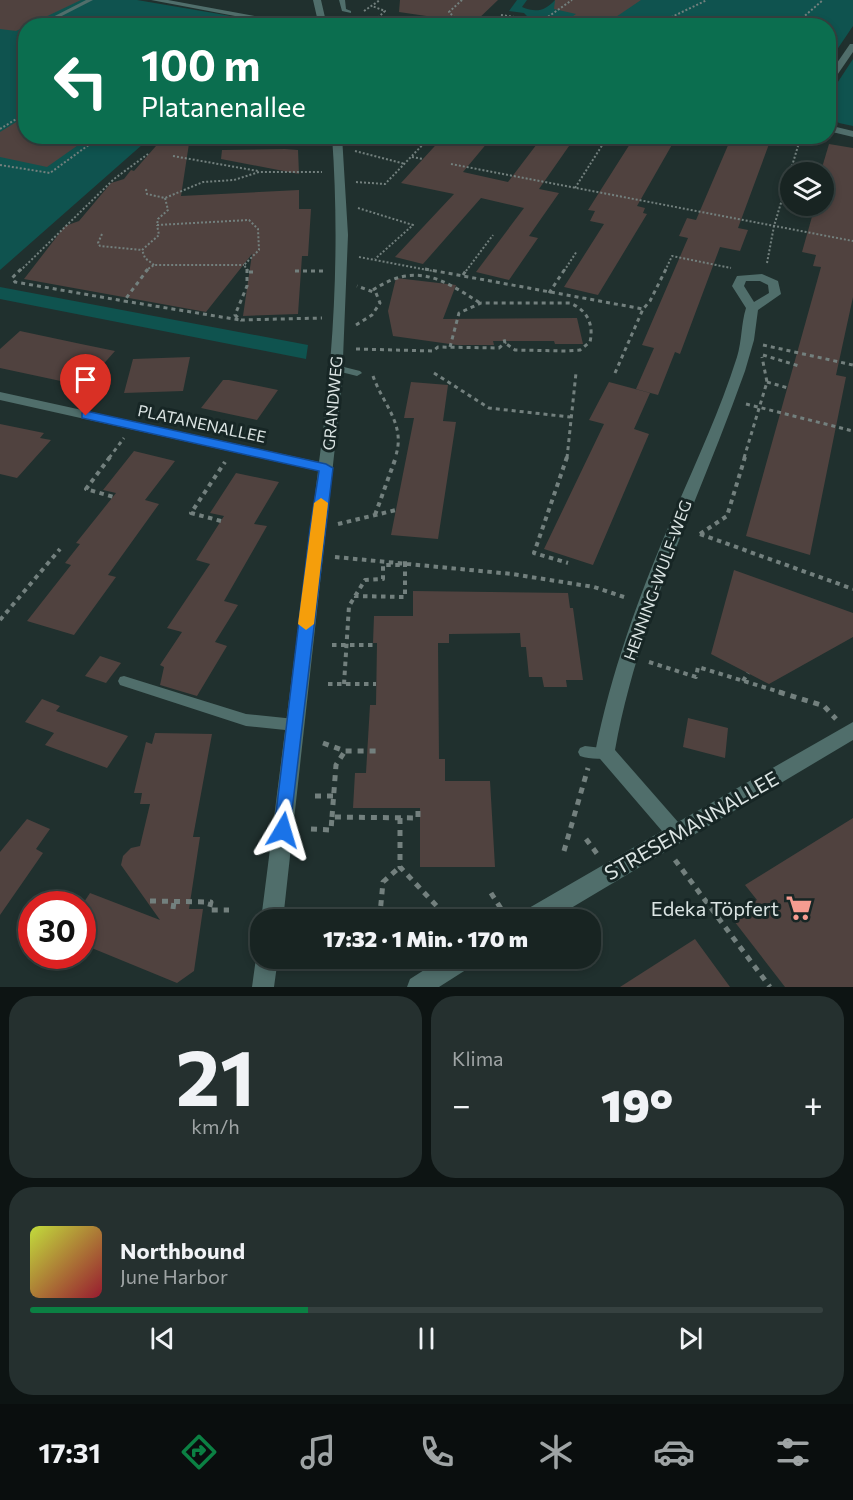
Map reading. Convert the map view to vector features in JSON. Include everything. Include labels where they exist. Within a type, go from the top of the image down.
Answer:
[{"type":"street","points":[[155,0],[258,18]]},
{"type":"street","points":[[317,0],[321,18]]},
{"type":"street","points":[[836,70],[853,46]]},
{"type":"street","points":[[836,130],[853,134]]},
{"type":"street","name":"GRANDWEG","points":[[273,909],[326,468],[340,327],[343,254],[336,144]]},
{"type":"street","points":[[744,276],[762,277],[774,283],[777,289],[775,294],[752,308],[738,286],[739,281],[744,276]]},
{"type":"street","name":"HENNING-WULF-WEG","points":[[605,753],[612,710],[644,606],[728,399],[746,346],[747,324],[752,308]]},
{"type":"street","name":"PLATANENALLEE","points":[[0,396],[326,468]]},
{"type":"street","name":"STRESEMANNALLEE","points":[[549,909],[851,731]]},
{"type":"street","points":[[605,753],[666,821],[669,839]]},
{"type":"street","points":[[263,987],[265,969]]},
{"type":"street","points":[[418,987],[447,969]]},
{"type":"lane","points":[[54,18],[90,0]]},
{"type":"lane","points":[[342,0],[344,10],[349,12]]},
{"type":"lane","points":[[336,368],[357,373]]},
{"type":"lane","points":[[124,681],[246,720],[295,725]]},
{"type":"lane","points":[[585,752],[605,753]]},
{"type":"path","points":[[378,18],[385,11],[372,6],[380,0]]},
{"type":"path","points":[[455,18],[449,12],[462,0]]},
{"type":"path","points":[[547,18],[572,0]]},
{"type":"path","points":[[670,18],[707,0]]},
{"type":"path","points":[[802,18],[823,0]]},
{"type":"path","points":[[501,15],[514,18]]},
{"type":"path","points":[[0,129],[18,118]]},
{"type":"path","points":[[0,165],[50,173],[90,144]]},
{"type":"path","points":[[349,144],[404,165]]},
{"type":"path","points":[[357,182],[386,184],[424,144]]},
{"type":"path","points":[[575,188],[603,144]]},
{"type":"path","points":[[767,263],[774,226],[799,144]]},
{"type":"path","points":[[148,154],[114,179],[12,278],[15,282],[196,313],[213,319],[320,318]]},
{"type":"path","points":[[173,156],[258,172],[277,174],[325,172]]},
{"type":"path","points":[[404,165],[412,157],[423,159]]},
{"type":"path","points":[[451,165],[853,241]]},
{"type":"path","points":[[146,189],[147,194],[165,198],[202,182],[234,180],[258,172]]},
{"type":"path","points":[[102,234],[98,243],[100,246],[142,250],[159,235],[158,219],[168,210],[164,204],[165,198]]},
{"type":"path","points":[[341,202],[413,225],[374,260]]},
{"type":"path","points":[[124,301],[143,273],[154,265],[244,265],[261,245],[255,223],[237,220],[158,225]]},
{"type":"path","points":[[463,275],[493,235]]},
{"type":"path","points":[[142,250],[145,258],[154,265]]},
{"type":"path","points":[[549,293],[577,251]]},
{"type":"path","points":[[343,254],[644,309]]},
{"type":"path","points":[[615,373],[644,309],[672,256],[728,267],[744,276]]},
{"type":"path","points":[[241,320],[235,315],[247,286],[249,272],[244,265]]},
{"type":"path","points":[[295,271],[307,271]]},
{"type":"path","points":[[249,272],[256,272]]},
{"type":"path","points":[[373,290],[388,278],[405,273],[454,285],[481,303]]},
{"type":"path","points":[[340,327],[357,325],[378,309],[381,301],[379,294],[373,290],[341,284]]},
{"type":"path","points":[[337,349],[433,351],[438,347],[499,348],[505,341],[515,350],[580,350],[590,342],[591,324],[581,308],[570,303],[481,303],[459,313],[450,347]]},
{"type":"path","points":[[746,346],[762,355],[799,366]]},
{"type":"path","points":[[746,346],[853,365]]},
{"type":"path","points":[[700,534],[727,516],[767,382],[762,355]]},
{"type":"path","points":[[372,373],[380,397],[396,417],[398,451],[375,515]]},
{"type":"path","points":[[434,373],[489,408],[570,417]]},
{"type":"path","points":[[568,563],[534,553],[566,465],[576,373]]},
{"type":"path","points":[[767,382],[788,388]]},
{"type":"path","points":[[728,399],[853,431]]},
{"type":"path","points":[[114,497],[86,489],[133,426]]},
{"type":"path","points":[[221,521],[191,513],[235,448]]},
{"type":"path","points":[[317,529],[396,510]]},
{"type":"path","points":[[676,527],[853,589]]},
{"type":"path","points":[[0,620],[60,549]]},
{"type":"path","points":[[314,555],[405,563],[606,588],[644,606]]},
{"type":"path","points":[[344,684],[349,606],[353,596],[365,580],[383,579],[383,565],[405,563]]},
{"type":"path","points":[[353,596],[405,597],[405,563]]},
{"type":"path","points":[[332,645],[377,645]]},
{"type":"path","points":[[629,656],[696,677],[698,667],[824,706],[851,731]]},
{"type":"path","points":[[743,681],[748,673]]},
{"type":"path","points":[[328,684],[376,684]]},
{"type":"path","points":[[323,743],[345,751],[378,750]]},
{"type":"path","points":[[311,830],[331,830],[336,765],[345,751]]},
{"type":"path","points":[[564,851],[591,760],[605,753]]},
{"type":"path","points":[[315,796],[333,796]]},
{"type":"path","points":[[332,817],[418,818],[418,808]]},
{"type":"path","points":[[400,818],[400,867],[440,909]]},
{"type":"path","points":[[669,839],[770,987]]},
{"type":"path","points":[[380,909],[383,882],[400,867]]},
{"type":"path","points":[[491,893],[501,909]]},
{"type":"path","points":[[150,901],[211,902],[209,910],[229,910]]},
{"type":"path","points":[[173,909],[174,902]]},
{"type":"shaded area","points":[[0,0],[137,0],[243,18],[18,18],[18,144],[143,144],[0,270]]},
{"type":"shaded area","points":[[517,0],[527,0],[522,7],[536,10],[548,7],[555,0],[853,0],[853,26],[836,51],[836,18],[529,18],[524,13],[509,11]]},
{"type":"shaded area","points":[[853,59],[853,126],[836,121],[836,85]]},
{"type":"shaded area","points":[[0,287],[308,345],[306,359],[0,299]]},
{"type":"building","points":[[0,0],[81,0],[43,18],[18,18],[18,30],[16,31],[0,29]]},
{"type":"building","points":[[400,0],[498,0],[479,18],[440,18],[399,12]]},
{"type":"building","points":[[555,0],[641,0],[614,18],[570,18],[576,14],[554,9]]},
{"type":"building","points":[[18,121],[18,144],[80,144],[47,167],[0,157],[0,132]]},
{"type":"building","points":[[158,144],[189,144],[181,196],[299,190],[299,209],[311,209],[308,256],[302,256],[298,314],[243,316],[252,254],[206,312],[24,279],[65,226],[79,221],[111,183],[124,179],[131,170],[134,171]]},
{"type":"building","points":[[437,144],[486,144],[463,172],[508,182],[537,144],[570,144],[539,189],[559,193],[529,236],[538,238],[509,280],[476,272],[524,208],[481,198],[423,264],[395,257],[454,194],[401,183]]},
{"type":"building","points":[[630,144],[672,144],[637,206],[645,208],[643,213],[647,214],[598,295],[564,287],[604,224],[590,221],[595,211],[588,210]]},
{"type":"building","points":[[729,144],[769,144],[738,228],[748,230],[740,251],[720,247],[680,354],[675,352],[658,395],[636,389],[654,348],[642,345],[688,238],[679,236],[687,218],[696,220]]},
{"type":"building","points":[[829,144],[853,148],[853,297],[836,375],[846,377],[810,555],[746,536],[821,267],[813,266],[816,255],[802,252],[812,216],[834,216],[834,162],[824,162]]},
{"type":"building","points":[[222,150],[298,150],[299,174],[221,159]]},
{"type":"building","points":[[396,278],[456,285],[443,319],[577,318],[583,344],[555,344],[554,341],[493,341],[494,345],[457,345],[393,336],[388,311]]},
{"type":"building","points":[[20,331],[115,351],[84,386],[0,368],[0,349]]},
{"type":"building","points":[[190,357],[183,391],[124,393],[133,359]]},
{"type":"building","points":[[223,380],[278,390],[257,420],[201,408]]},
{"type":"building","points":[[411,382],[448,385],[443,421],[456,422],[438,539],[391,535],[414,418],[404,418]]},
{"type":"building","points":[[609,382],[650,393],[634,429],[649,434],[593,565],[544,549],[604,424],[589,420]]},
{"type":"building","points":[[0,424],[44,433],[40,438],[51,440],[17,478],[0,474]]},
{"type":"building","points":[[134,451],[175,461],[145,500],[159,504],[108,575],[116,577],[74,635],[27,621],[71,565],[65,563],[80,544],[76,543],[116,493],[103,490]]},
{"type":"building","points":[[236,473],[279,482],[254,524],[267,526],[224,601],[238,605],[215,642],[227,646],[197,696],[160,685],[164,667],[160,665],[182,632],[167,628],[210,564],[196,560],[224,516],[210,513]]},
{"type":"building","points":[[734,570],[853,613],[853,637],[769,684],[711,654]]},
{"type":"building","points":[[413,591],[568,593],[570,608],[573,608],[583,680],[566,680],[567,687],[544,687],[542,677],[529,677],[526,647],[521,647],[520,633],[449,634],[449,643],[438,643],[439,759],[445,759],[445,781],[490,781],[495,867],[420,867],[420,808],[353,808],[355,773],[366,773],[370,705],[376,705],[377,643],[373,643],[374,616],[413,616]]},
{"type":"building","points":[[100,656],[121,663],[106,683],[85,676]]},
{"type":"building","points":[[42,699],[60,706],[56,711],[128,736],[107,768],[45,745],[54,733],[25,722]]},
{"type":"building","points":[[688,718],[728,728],[725,758],[683,747]]},
{"type":"building","points":[[155,733],[212,734],[193,837],[200,837],[189,909],[203,909],[194,971],[177,983],[96,950],[96,895],[160,920],[121,865],[123,856],[131,848],[140,846],[150,804],[140,804],[142,793],[134,793],[146,742],[152,744]]},
{"type":"building","name":"Edeka Töpfert","points":[[853,818],[853,987],[785,987],[731,917],[757,900],[745,885]]},
{"type":"building","points":[[27,819],[50,829],[36,849],[43,853],[0,915],[0,852]]},
{"type":"building","points":[[695,939],[730,987],[620,987]]},
{"type":"slow traffic","points":[[306,624],[321,503]]},
{"type":"place","name":"Edeka Töpfert","points":[[799,908]]},
{"type":"route","points":[[86,416],[326,468],[283,830]]}]
